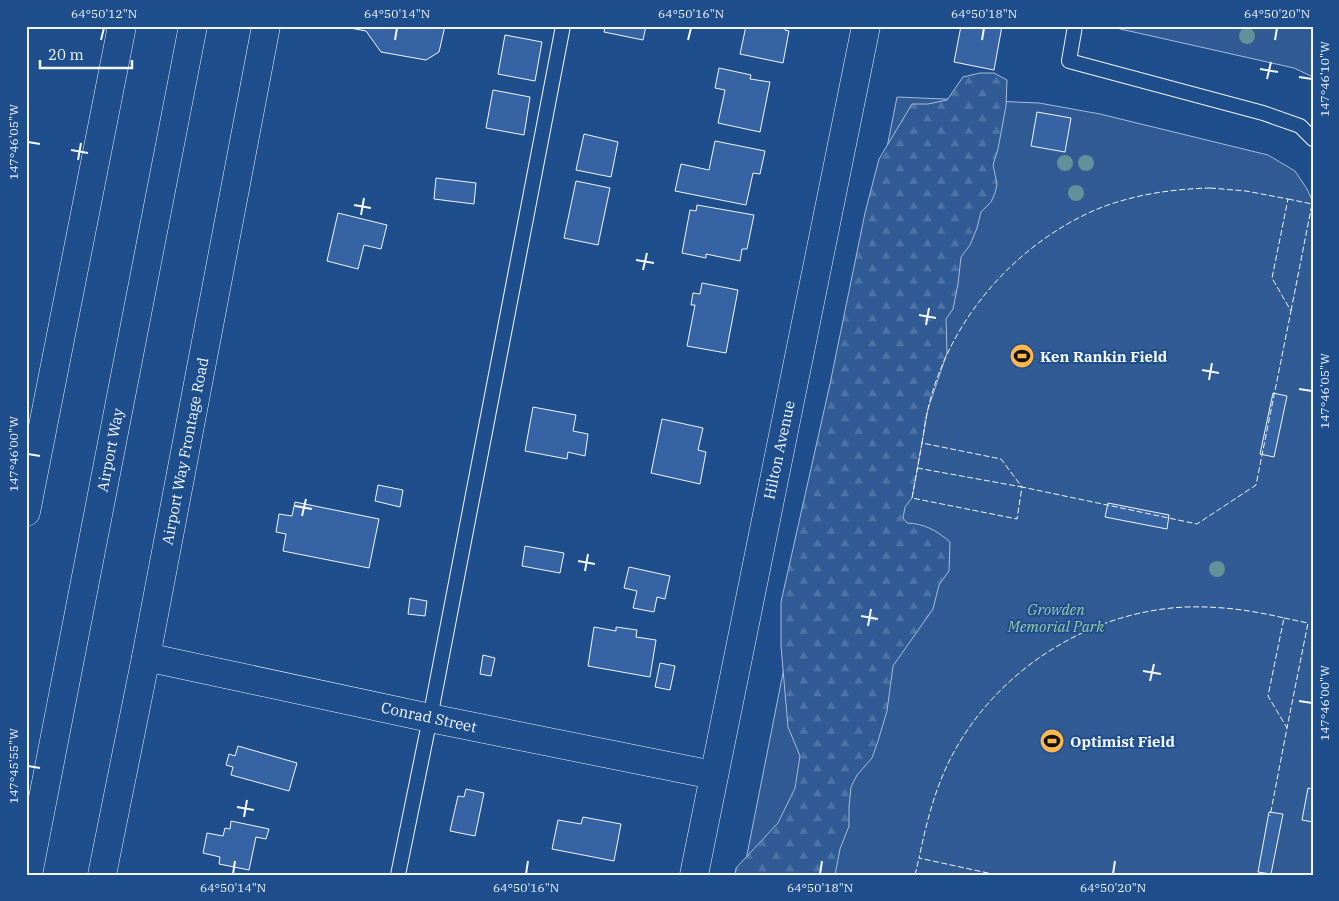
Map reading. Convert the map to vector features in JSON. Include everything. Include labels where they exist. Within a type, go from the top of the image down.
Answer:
[{"type":"street","points":[[26,512],[122,26]]},
{"type":"street","name":"Airport Way","points":[[28,875],[193,26]]},
{"type":"street","name":"Airport Way Frontage Road","points":[[102,875],[146,657],[266,26]]},
{"type":"street","name":"Hilton Avenue","points":[[694,875],[866,26]]},
{"type":"street","name":"Conrad Street","points":[[146,657],[430,718],[713,775]]},
{"type":"lane","points":[[398,875],[563,26]]},
{"type":"lane","points":[[1075,26],[1068,62],[1263,113],[1300,126],[1313,138]]},
{"type":"green space","points":[[1107,26],[1313,26],[1313,77],[1294,68]]},
{"type":"green space","points":[[980,73],[994,73],[1007,80],[1006,106],[993,165],[997,184],[991,202],[981,212],[970,245],[961,257],[953,309],[946,319],[947,353],[928,409],[912,498],[905,507],[903,518],[907,523],[930,528],[950,542],[949,571],[939,585],[933,609],[893,666],[887,711],[878,741],[872,758],[857,775],[851,787],[849,826],[840,849],[835,875],[735,875],[736,868],[778,823],[795,788],[800,756],[788,727],[781,646],[781,602],[830,384],[865,213],[879,159],[912,104],[928,104],[947,100],[963,77]]},
{"type":"green space","name":"Growden Memorial Park","points":[[897,97],[1039,103],[1100,114],[1268,155],[1295,171],[1307,189],[1313,202],[1313,875],[743,875]]},
{"type":"building","points":[[350,26],[445,26],[439,52],[426,60],[381,52],[366,31],[350,28]]},
{"type":"building","points":[[605,26],[646,26],[643,40],[604,32]]},
{"type":"building","points":[[746,26],[786,26],[785,30],[789,31],[783,63],[740,54]]},
{"type":"building","points":[[961,26],[1002,26],[994,70],[954,62]]},
{"type":"building","points":[[505,35],[542,42],[535,81],[498,74]]},
{"type":"building","points":[[719,68],[751,75],[750,79],[770,82],[760,132],[718,123],[725,90],[715,88]]},
{"type":"building","points":[[493,90],[530,97],[524,135],[486,128]]},
{"type":"building","points":[[1037,112],[1071,118],[1065,152],[1031,146]]},
{"type":"building","points":[[584,134],[618,142],[611,177],[576,170]]},
{"type":"building","points":[[715,141],[765,151],[760,174],[753,173],[746,205],[675,191],[681,164],[709,170]]},
{"type":"building","points":[[436,178],[476,183],[474,204],[434,199]]},
{"type":"building","points":[[576,181],[610,188],[598,245],[564,238]]},
{"type":"building","points":[[697,205],[754,215],[747,249],[742,249],[740,261],[706,254],[706,258],[682,253],[690,210],[696,211]]},
{"type":"building","points":[[338,213],[387,225],[381,249],[364,245],[358,269],[327,261]]},
{"type":"building","points":[[702,283],[738,290],[726,353],[687,346],[695,305],[691,305],[693,293],[700,294]]},
{"type":"building","points":[[1273,393],[1287,396],[1274,457],[1260,454]]},
{"type":"building","points":[[533,407],[576,415],[573,431],[588,434],[585,456],[568,452],[567,459],[525,451]]},
{"type":"building","points":[[662,419],[703,428],[698,450],[706,452],[700,484],[651,473]]},
{"type":"building","points":[[378,485],[403,490],[400,507],[375,501]]},
{"type":"building","points":[[295,502],[379,519],[369,568],[283,551],[286,534],[276,532],[279,514],[292,516]]},
{"type":"building","points":[[1108,503],[1169,515],[1167,529],[1105,517]]},
{"type":"building","points":[[525,546],[564,553],[560,573],[522,566]]},
{"type":"building","points":[[629,567],[670,576],[665,599],[657,597],[654,612],[633,608],[637,591],[624,588]]},
{"type":"building","points":[[410,598],[427,601],[425,616],[408,614]]},
{"type":"building","points":[[594,627],[616,631],[616,627],[637,630],[636,637],[656,640],[650,677],[588,666]]},
{"type":"building","points":[[483,655],[495,658],[491,676],[480,674]]},
{"type":"building","points":[[660,663],[675,666],[670,690],[655,687]]},
{"type":"building","points":[[238,746],[297,763],[289,791],[231,775],[233,767],[226,765],[229,754],[235,756]]},
{"type":"building","points":[[1308,788],[1313,789],[1313,822],[1302,820]]},
{"type":"building","points":[[466,789],[484,793],[475,836],[450,831],[458,796],[464,797]]},
{"type":"building","points":[[1269,812],[1283,814],[1271,874],[1258,872]]},
{"type":"building","points":[[583,817],[621,824],[614,861],[552,849],[558,820],[581,824]]},
{"type":"building","points":[[231,821],[269,829],[266,839],[256,837],[249,870],[219,864],[220,857],[203,853],[207,833],[223,836],[225,828],[230,829]]},
{"type":"fence","points":[[1210,188],[1246,191],[1288,199],[1272,278],[1291,311],[1256,485],[1197,524],[1022,487],[1001,459],[922,443],[927,413],[938,377],[951,346],[968,317],[988,290],[1011,266],[1037,244],[1065,225],[1095,210],[1123,200],[1151,194],[1210,188]]},
{"type":"fence","points":[[1288,199],[1312,204],[1291,311]]},
{"type":"fence","points":[[917,468],[1022,487],[1017,519],[912,498],[922,443]]},
{"type":"fence","points":[[997,875],[919,858],[933,802],[942,776],[955,750],[974,720],[997,694],[1023,670],[1052,649],[1083,632],[1116,620],[1151,611],[1186,607],[1211,607],[1284,618],[1268,696],[1287,728],[1270,816]]},
{"type":"fence","points":[[1284,618],[1308,623],[1287,728]]},
{"type":"fence","points":[[915,875],[919,858]]},
{"type":"place","name":"Ken Rankin Field","points":[[1022,356]]},
{"type":"place","name":"Optimist Field","points":[[1052,741]]}]
